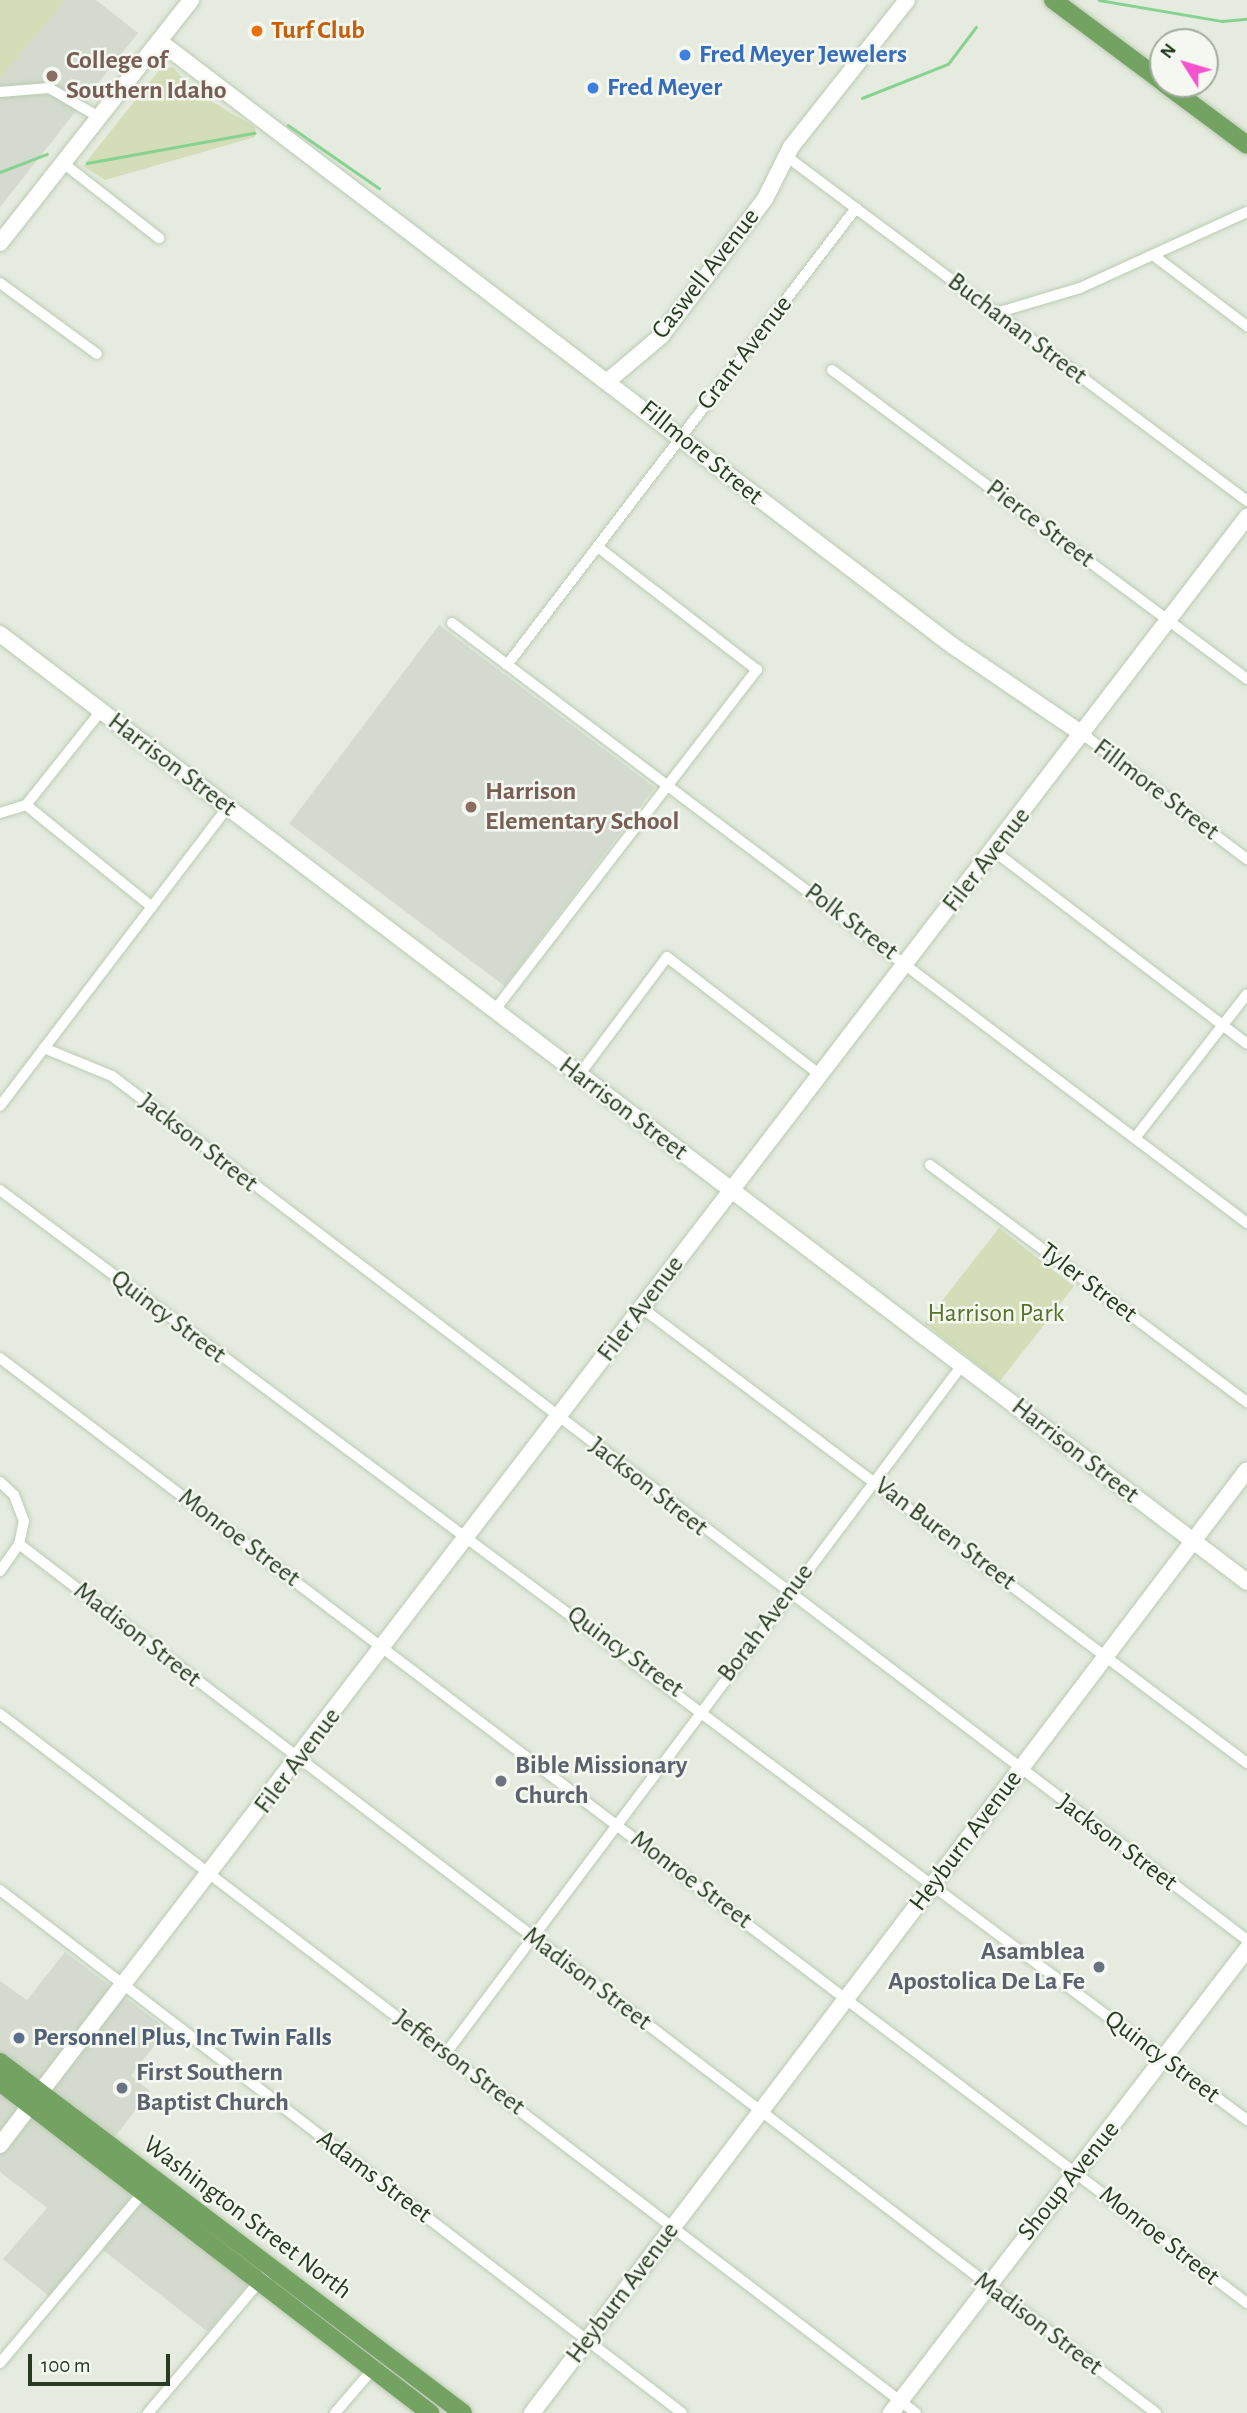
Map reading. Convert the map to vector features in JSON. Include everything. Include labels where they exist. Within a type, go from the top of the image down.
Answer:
[{"type":"main road","points":[[1053,0],[1149,72]]},
{"type":"main road","points":[[1184,98],[1247,145]]},
{"type":"main road","name":"Washington Street North","points":[[0,2062],[36,2101]]},
{"type":"main road","name":"Washington Street North","points":[[0,2082],[36,2101],[265,2276],[463,2413]]},
{"type":"main road","name":"Washington Street North","points":[[265,2276],[373,2369],[430,2413]]},
{"type":"street","points":[[0,243],[191,0]]},
{"type":"street","name":"Caswell Avenue","points":[[609,380],[661,336],[765,199],[786,156],[907,0]]},
{"type":"street","name":"Fillmore Street","points":[[159,41],[609,380],[953,646],[1084,735],[1247,859]]},
{"type":"street","points":[[0,92],[49,88],[99,117]]},
{"type":"street","name":"Buchanan Street","points":[[786,156],[1247,501]]},
{"type":"street","points":[[63,163],[159,238]]},
{"type":"street","name":"Grant Avenue","points":[[507,665],[856,208]]},
{"type":"street","points":[[996,313],[1080,288],[1247,212]]},
{"type":"street","points":[[1153,255],[1247,326]]},
{"type":"street","points":[[0,283],[97,354]]},
{"type":"street","name":"Pierce Street","points":[[832,370],[1247,679]]},
{"type":"street","name":"Filer Avenue","points":[[0,2145],[212,1874],[731,1190],[1084,735],[1247,516]]},
{"type":"street","points":[[494,1011],[757,670],[598,547]]},
{"type":"street","name":"Polk Street","points":[[453,623],[1247,1223]]},
{"type":"street","name":"Harrison Street","points":[[0,635],[1247,1582]]},
{"type":"street","points":[[0,813],[26,805],[100,710]]},
{"type":"street","points":[[26,805],[152,907]]},
{"type":"street","points":[[0,1106],[228,807]]},
{"type":"street","points":[[994,850],[1247,1044]]},
{"type":"street","points":[[579,1075],[667,957],[820,1074]]},
{"type":"street","points":[[1135,1138],[1247,994]]},
{"type":"street","name":"Jackson Street","points":[[44,1048],[112,1076],[787,1595],[1247,1940]]},
{"type":"street","name":"Tyler Street","points":[[930,1165],[1247,1402]]},
{"type":"street","name":"Quincy Street","points":[[0,1190],[702,1708],[1247,2120]]},
{"type":"street","name":"Van Buren Street","points":[[642,1308],[1247,1763]]},
{"type":"street","name":"Monroe Street","points":[[0,1358],[1247,2303]]},
{"type":"street","name":"Borah Avenue","points":[[446,2053],[702,1708],[963,1364]]},
{"type":"street","name":"Heyburn Avenue","points":[[532,2413],[1019,1771],[1108,1658],[1247,1470]]},
{"type":"street","points":[[0,1482],[14,1494],[24,1521],[19,1544],[0,1571]]},
{"type":"street","name":"Madison Street","points":[[19,1544],[1156,2413]]},
{"type":"street","name":"Jefferson Street","points":[[0,1714],[673,2226],[896,2407],[916,2413]]},
{"type":"street","name":"Adams Street","points":[[0,1891],[682,2413]]},
{"type":"street","name":"Shoup Avenue","points":[[896,2407],[1247,1949]]},
{"type":"street","points":[[0,2363],[148,2186]]},
{"type":"street","points":[[148,2413],[265,2276]]},
{"type":"street","points":[[335,2413],[373,2369]]},
{"type":"shaded area","name":"College of Southern Idaho","points":[[0,0],[96,0],[138,33],[0,207]]},
{"type":"shaded area","name":"Harrison Elementary School","points":[[439,625],[655,787],[505,986],[289,824]]},
{"type":"shaded area","points":[[65,1952],[167,2029],[131,2076],[150,2091],[114,2138],[270,2259],[208,2332],[94,2243],[50,2297],[3,2259],[47,2208],[0,2172],[0,1981],[27,2000]]},
{"type":"green space","points":[[0,0],[65,0],[0,78]]},
{"type":"green space","points":[[173,67],[194,91],[255,127],[255,137],[105,180],[83,166],[160,69]]},
{"type":"green space","name":"Harrison Park","points":[[999,1228],[1074,1286],[999,1382],[925,1323]]},
{"type":"waterway","points":[[1099,0],[1222,21],[1247,19]]},
{"type":"waterway","points":[[862,98],[948,64],[976,27]]},
{"type":"waterway","points":[[288,125],[379,188]]},
{"type":"waterway","points":[[87,163],[254,133]]},
{"type":"waterway","points":[[0,172],[47,154]]},
{"type":"place","name":"Turf Club","points":[[257,31]]},
{"type":"place","name":"Fred Meyer Jewelers","points":[[685,55]]},
{"type":"place","name":"College of Southern Idaho","points":[[52,76]]},
{"type":"place","name":"Fred Meyer","points":[[593,88]]},
{"type":"place","name":"Harrison Elementary School","points":[[471,807]]},
{"type":"place","name":"Bible Missionary Church","points":[[501,1781]]},
{"type":"place","name":"Asamblea Apostolica De La Fe","points":[[1099,1967]]},
{"type":"place","name":"Personnel Plus, Inc Twin Falls","points":[[19,2038]]},
{"type":"place","name":"First Southern Baptist Church","points":[[122,2088]]}]
